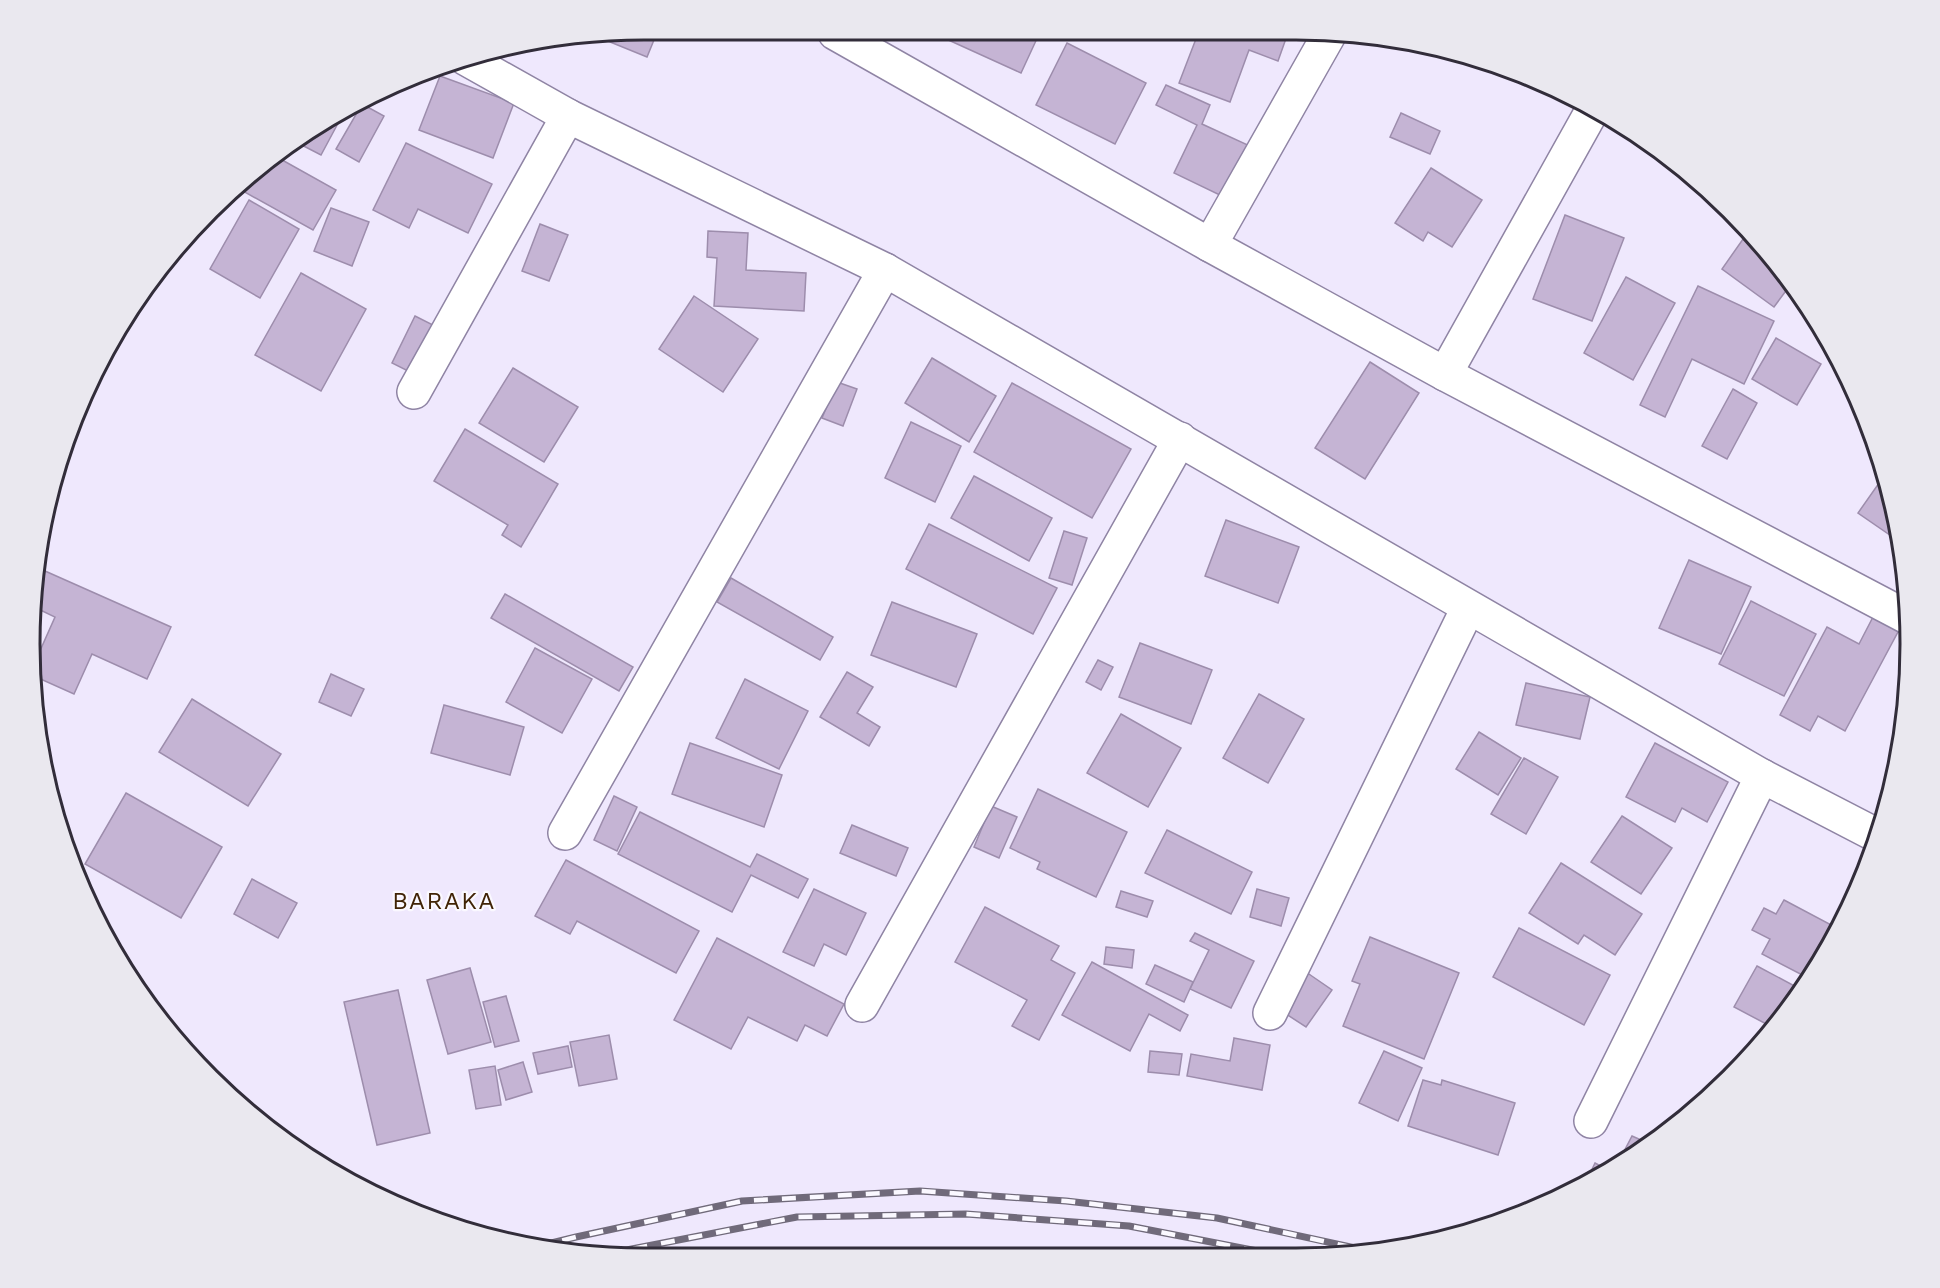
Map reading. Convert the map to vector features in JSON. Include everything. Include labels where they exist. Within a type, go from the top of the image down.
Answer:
[{"type":"street","points":[[847,40],[1210,245],[1445,374],[1898,612]]},
{"type":"street","points":[[1210,245],[1325,41]]},
{"type":"street","points":[[477,65],[568,116],[885,270],[1762,776],[1869,831]]},
{"type":"street","points":[[414,392],[568,116]]},
{"type":"street","points":[[1445,374],[1589,116]]},
{"type":"street","points":[[565,833],[885,270]]},
{"type":"street","points":[[862,1005],[1180,439]]},
{"type":"street","points":[[1269,1013],[1468,608]]},
{"type":"street","points":[[1591,1121],[1762,776]]},
{"type":"building","points":[[654,40],[647,57],[610,42]]},
{"type":"building","points":[[948,40],[1036,40],[1021,73]]},
{"type":"building","points":[[1196,40],[1285,40],[1278,61],[1249,50],[1230,102],[1179,83]]},
{"type":"building","points":[[1067,43],[1146,83],[1115,144],[1036,105]]},
{"type":"building","points":[[441,76],[514,103],[493,158],[419,130]]},
{"type":"building","points":[[1166,85],[1210,105],[1202,124],[1250,146],[1226,198],[1174,173],[1197,125],[1156,105]]},
{"type":"building","points":[[368,107],[384,116],[359,162],[336,149],[356,114]]},
{"type":"building","points":[[1401,113],[1440,131],[1430,154],[1390,137]]},
{"type":"building","points":[[338,124],[321,155],[304,146]]},
{"type":"building","points":[[406,143],[492,184],[468,233],[418,209],[409,228],[373,210]]},
{"type":"building","points":[[283,161],[336,190],[313,230],[244,192]]},
{"type":"building","points":[[1431,168],[1482,200],[1452,247],[1428,232],[1423,241],[1395,223]]},
{"type":"building","points":[[249,200],[299,229],[260,298],[210,269]]},
{"type":"building","points":[[331,208],[369,222],[352,266],[314,251]]},
{"type":"building","points":[[1565,215],[1624,238],[1592,321],[1533,299]]},
{"type":"building","points":[[540,224],[568,235],[549,281],[522,271]]},
{"type":"building","points":[[708,231],[748,233],[746,270],[806,273],[804,311],[714,306],[717,258],[707,257]]},
{"type":"building","points":[[1743,239],[1785,292],[1774,307],[1722,269]]},
{"type":"building","points":[[301,273],[366,309],[321,391],[255,355]]},
{"type":"building","points":[[1626,277],[1675,303],[1633,380],[1584,353]]},
{"type":"building","points":[[1698,286],[1774,321],[1744,384],[1692,359],[1665,417],[1640,405]]},
{"type":"building","points":[[694,296],[758,339],[723,392],[659,349]]},
{"type":"building","points":[[415,316],[433,325],[410,372],[392,363]]},
{"type":"building","points":[[1776,338],[1821,364],[1797,405],[1752,379]]},
{"type":"building","points":[[932,358],[996,396],[969,442],[905,403]]},
{"type":"building","points":[[1370,362],[1419,393],[1365,479],[1315,448]]},
{"type":"building","points":[[513,368],[578,407],[544,462],[479,423]]},
{"type":"building","points":[[837,382],[857,389],[843,426],[822,418]]},
{"type":"building","points":[[1012,383],[1131,449],[1092,518],[974,452]]},
{"type":"building","points":[[1733,389],[1757,403],[1727,459],[1702,446]]},
{"type":"building","points":[[911,422],[961,446],[935,502],[885,478]]},
{"type":"building","points":[[465,429],[558,484],[521,547],[502,535],[508,525],[434,481]]},
{"type":"building","points":[[974,476],[1052,518],[1029,561],[951,518]]},
{"type":"building","points":[[1878,485],[1889,535],[1858,513]]},
{"type":"building","points":[[1226,520],[1299,547],[1278,603],[1205,576]]},
{"type":"building","points":[[929,524],[1057,588],[1033,634],[906,569]]},
{"type":"building","points":[[1064,531],[1087,538],[1072,585],[1049,578]]},
{"type":"building","points":[[1689,560],[1751,587],[1721,654],[1659,628]]},
{"type":"building","points":[[45,571],[171,627],[147,679],[92,654],[74,694],[42,680],[40,650],[55,617],[42,611]]},
{"type":"building","points":[[731,578],[833,637],[820,660],[717,602]]},
{"type":"building","points":[[505,594],[633,667],[619,691],[491,618]]},
{"type":"building","points":[[1751,601],[1816,634],[1784,696],[1719,664]]},
{"type":"building","points":[[892,602],[977,634],[956,687],[871,655]]},
{"type":"building","points":[[1873,617],[1899,630],[1845,731],[1818,716],[1810,731],[1780,715],[1827,627],[1859,644]]},
{"type":"building","points":[[1140,643],[1212,670],[1191,724],[1119,697]]},
{"type":"building","points":[[535,648],[592,679],[562,733],[506,702]]},
{"type":"building","points":[[1098,660],[1113,667],[1101,690],[1086,682]]},
{"type":"building","points":[[847,672],[873,687],[857,713],[880,727],[869,746],[820,717]]},
{"type":"building","points":[[331,674],[364,689],[351,716],[319,702]]},
{"type":"building","points":[[745,679],[808,711],[779,769],[716,738]]},
{"type":"building","points":[[1526,683],[1590,697],[1580,739],[1516,725]]},
{"type":"building","points":[[1259,694],[1304,719],[1268,783],[1223,758]]},
{"type":"building","points":[[192,699],[281,754],[248,806],[159,752]]},
{"type":"building","points":[[444,705],[524,727],[510,775],[431,753]]},
{"type":"building","points":[[1121,714],[1181,748],[1148,807],[1087,773]]},
{"type":"building","points":[[1479,732],[1521,758],[1498,795],[1456,769]]},
{"type":"building","points":[[690,743],[782,775],[764,827],[672,794]]},
{"type":"building","points":[[1655,743],[1728,782],[1707,822],[1682,808],[1675,822],[1626,797]]},
{"type":"building","points":[[1524,758],[1558,777],[1526,834],[1491,814]]},
{"type":"building","points":[[1038,789],[1127,832],[1096,897],[1037,869],[1040,862],[1010,848]]},
{"type":"building","points":[[126,793],[222,847],[181,918],[85,864]]},
{"type":"building","points":[[614,796],[637,807],[617,851],[594,840]]},
{"type":"building","points":[[991,806],[1017,817],[999,858],[974,847]]},
{"type":"building","points":[[640,812],[750,867],[757,854],[808,879],[798,898],[751,875],[732,912],[618,854]]},
{"type":"building","points":[[1622,816],[1672,848],[1641,894],[1591,862]]},
{"type":"building","points":[[852,825],[908,848],[896,876],[840,853]]},
{"type":"building","points":[[1167,830],[1252,872],[1231,914],[1145,873]]},
{"type":"building","points":[[566,860],[699,931],[676,973],[577,921],[570,934],[535,916]]},
{"type":"building","points":[[1561,863],[1642,914],[1615,955],[1584,935],[1578,944],[1529,913]]},
{"type":"building","points":[[252,879],[297,903],[278,938],[234,914]]},
{"type":"building","points":[[814,889],[866,913],[846,955],[824,944],[814,966],[783,952]]},
{"type":"building","points":[[1257,889],[1289,898],[1281,926],[1250,917]]},
{"type":"building","points":[[1121,891],[1153,901],[1147,917],[1116,907]]},
{"type":"building","points":[[1784,900],[1830,924],[1801,974],[1762,954],[1770,939],[1752,930],[1764,908],[1776,914]]},
{"type":"building","points":[[985,907],[1059,946],[1051,960],[1075,973],[1039,1040],[1012,1026],[1027,1000],[955,962]]},
{"type":"building","points":[[1519,928],[1610,975],[1584,1025],[1493,977]]},
{"type":"building","points":[[1195,933],[1254,961],[1231,1008],[1190,989],[1209,950],[1190,941]]},
{"type":"building","points":[[1370,937],[1459,973],[1424,1059],[1343,1026],[1360,984],[1352,981]]},
{"type":"building","points":[[717,938],[844,1004],[827,1036],[805,1025],[797,1041],[748,1017],[731,1049],[674,1020]]},
{"type":"building","points":[[1106,947],[1134,950],[1132,968],[1104,964]]},
{"type":"building","points":[[1092,962],[1188,1015],[1180,1031],[1149,1014],[1130,1051],[1062,1015]]},
{"type":"building","points":[[1155,965],[1193,982],[1184,1002],[1146,984]]},
{"type":"building","points":[[1757,966],[1793,985],[1765,1023],[1734,1007]]},
{"type":"building","points":[[470,968],[491,1042],[448,1054],[427,980]]},
{"type":"building","points":[[1306,972],[1332,990],[1306,1027],[1280,1010]]},
{"type":"building","points":[[398,990],[430,1133],[377,1145],[344,1002]]},
{"type":"building","points":[[506,996],[519,1041],[495,1047],[483,1002]]},
{"type":"building","points":[[609,1035],[617,1079],[579,1086],[570,1042]]},
{"type":"building","points":[[1234,1038],[1270,1045],[1262,1090],[1187,1076],[1191,1054],[1230,1061]]},
{"type":"building","points":[[568,1046],[572,1067],[538,1074],[533,1053]]},
{"type":"building","points":[[1150,1051],[1182,1054],[1179,1075],[1148,1072]]},
{"type":"building","points":[[1384,1051],[1422,1068],[1398,1121],[1359,1103]]},
{"type":"building","points":[[523,1062],[532,1092],[506,1100],[498,1070]]},
{"type":"building","points":[[495,1066],[501,1105],[476,1109],[469,1070]]},
{"type":"building","points":[[1423,1080],[1441,1085],[1442,1080],[1515,1103],[1498,1155],[1408,1126]]},
{"type":"building","points":[[1632,1136],[1640,1140],[1631,1146],[1625,1150]]},
{"type":"building","points":[[1595,1163],[1600,1166],[1598,1167],[1592,1170]]},
{"type":"railway","points":[[559,1241],[742,1201],[920,1191],[1066,1201],[1217,1218],[1343,1245]]},
{"type":"railway","points":[[638,1248],[797,1217],[966,1214],[1129,1226],[1242,1248]]},
{"type":"district","name":"BARAKA","points":[[444,901]]}]
